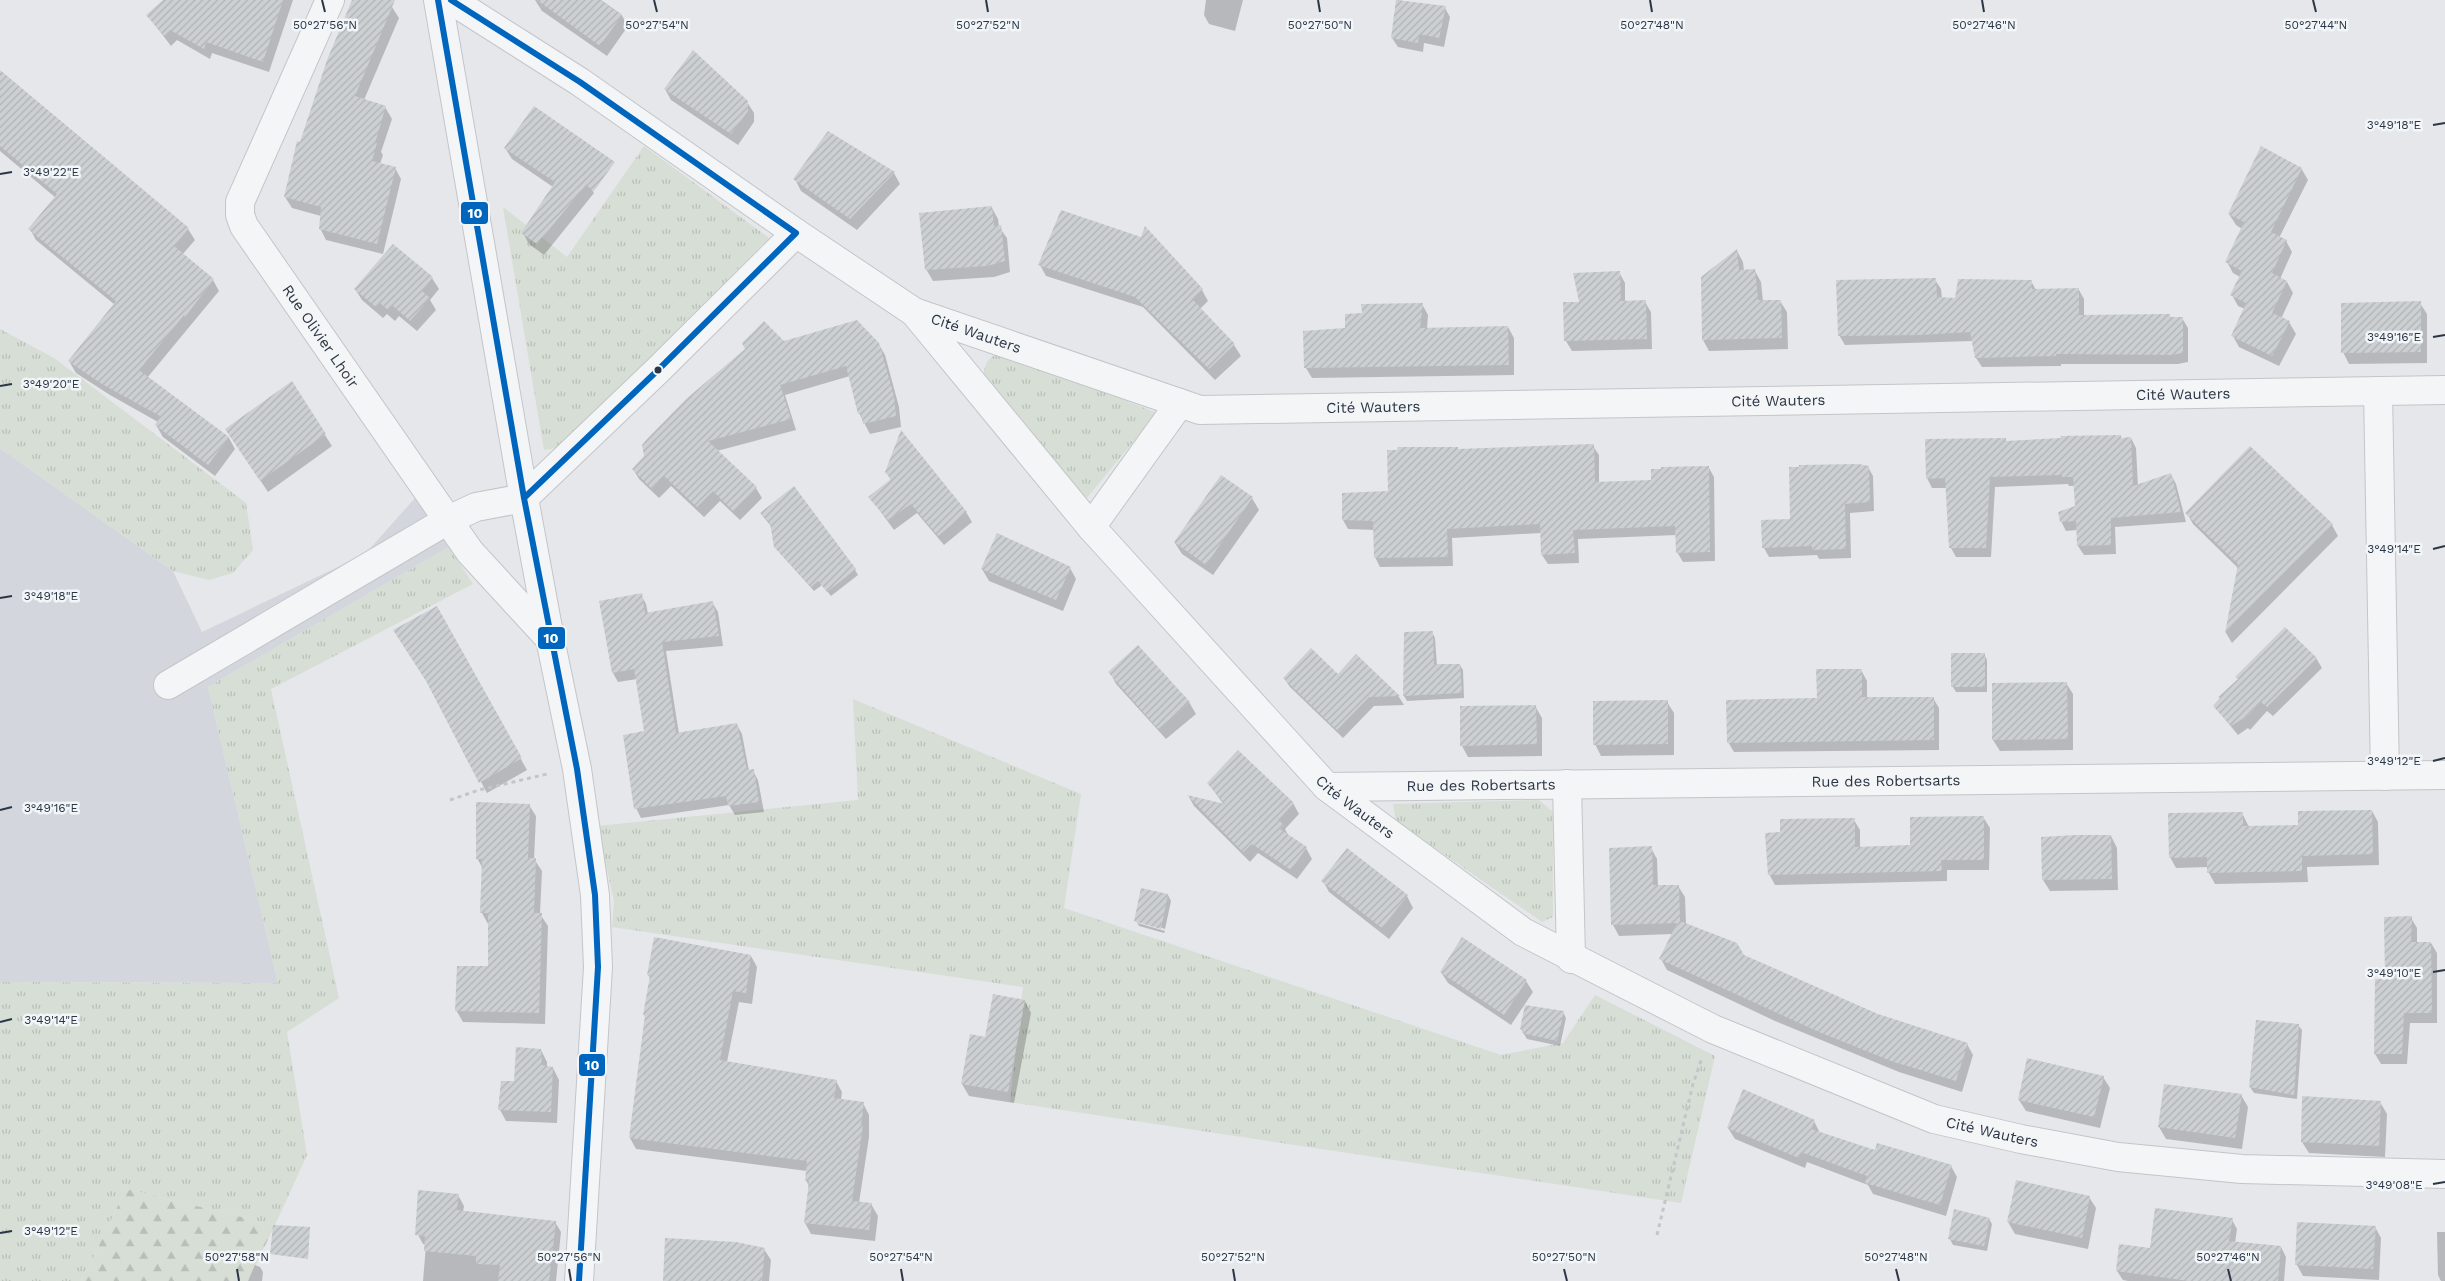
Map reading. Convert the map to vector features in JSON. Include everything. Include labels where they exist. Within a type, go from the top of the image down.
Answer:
[{"type":"street","name":"Rue Olivier Lhoir","points":[[330,0],[240,202],[240,215],[244,226],[470,552],[550,639]]},
{"type":"street","points":[[438,0],[524,498],[550,639],[577,769],[595,896],[598,967],[579,1281]]},
{"type":"street","name":"Cité Wauters","points":[[451,0],[580,82],[796,233],[914,312],[1200,410],[2445,390]]},
{"type":"street","points":[[168,685],[448,520],[476,507],[524,498],[658,370],[796,233]]},
{"type":"street","name":"Cité Wauters","points":[[914,312],[1091,527],[1327,787],[1523,932],[1571,958],[1713,1028],[1934,1119],[2021,1140],[2118,1156],[2242,1169],[2445,1174]]},
{"type":"street","points":[[2378,391],[2385,776]]},
{"type":"street","points":[[1091,527],[1180,403]]},
{"type":"street","name":"Rue des Robertsarts","points":[[1327,787],[2445,775]]},
{"type":"street","points":[[1568,784],[1571,958]]},
{"type":"path","points":[[450,800],[479,790],[533,777]]},
{"type":"path","points":[[1658,1234],[1693,1084],[1713,1028]]},
{"type":"shaded area","points":[[0,448],[173,571],[202,632],[365,554],[415,498],[449,547],[208,687],[278,983],[0,982]]},
{"type":"green space","points":[[644,146],[769,238],[561,447],[544,450],[503,207],[567,257]]},
{"type":"green space","points":[[0,329],[54,358],[246,503],[253,550],[233,573],[209,580],[173,571],[0,448]]},
{"type":"green space","points":[[1001,351],[1157,413],[1086,499],[984,374],[989,360]]},
{"type":"green space","points":[[449,547],[473,584],[271,689],[339,998],[287,1032],[307,1155],[275,1225],[126,1189],[82,1281],[0,1281],[0,982],[278,983],[208,687]]},
{"type":"green space","points":[[853,699],[1081,794],[1064,908],[1501,1055],[1563,1043],[1595,995],[1715,1056],[1681,1203],[1010,1102],[1023,987],[612,927],[614,901],[597,826],[858,800]]},
{"type":"green space","points":[[1539,800],[1553,812],[1553,917],[1542,922],[1396,821],[1393,804]]},
{"type":"green space","points":[[126,1189],[275,1225],[248,1281],[82,1281]]},
{"type":"building","points":[[163,0],[283,0],[263,62],[206,42],[204,49],[170,30],[164,36],[146,15]]},
{"type":"building","points":[[352,0],[395,0],[355,96],[386,106],[375,143],[377,143],[372,161],[396,167],[377,244],[319,229],[321,207],[284,197],[297,141],[300,142],[327,60]]},
{"type":"building","points":[[537,0],[600,0],[622,15],[600,46]]},
{"type":"building","points":[[1396,0],[1446,6],[1439,38],[1419,34],[1418,43],[1391,38]]},
{"type":"building","points":[[693,50],[748,101],[748,111],[731,134],[664,89]]},
{"type":"building","points":[[0,70],[189,228],[174,246],[214,279],[185,317],[184,315],[139,370],[229,437],[208,465],[155,425],[160,416],[102,384],[68,361],[116,301],[28,229],[57,194],[0,146]]},
{"type":"building","points":[[534,106],[615,162],[594,191],[586,185],[537,244],[521,233],[555,182],[504,148]]},
{"type":"building","points":[[828,131],[895,172],[850,219],[793,179]]},
{"type":"building","points":[[2261,146],[2302,168],[2271,232],[2287,240],[2272,273],[2287,281],[2272,313],[2290,321],[2272,356],[2231,336],[2246,303],[2230,295],[2242,271],[2225,262],[2244,222],[2228,214]]},
{"type":"building","points":[[992,206],[994,226],[1001,225],[1005,261],[987,266],[925,270],[919,213]]},
{"type":"building","points":[[1061,210],[1141,237],[1145,226],[1203,289],[1192,299],[1235,344],[1209,369],[1135,297],[1038,265]]},
{"type":"building","points":[[393,244],[433,277],[422,291],[430,298],[410,321],[392,305],[388,310],[380,303],[376,307],[354,289]]},
{"type":"building","points":[[1737,249],[1739,270],[1755,269],[1758,300],[1781,300],[1782,338],[1702,340],[1701,277]]},
{"type":"building","points":[[1620,271],[1621,301],[1646,300],[1647,339],[1564,341],[1563,302],[1579,302],[1573,273]]},
{"type":"building","points":[[1936,278],[1937,297],[1955,298],[1958,279],[2032,280],[2032,289],[2079,288],[2079,315],[2170,314],[2170,317],[2183,317],[2183,353],[2172,355],[2056,354],[2056,356],[1975,358],[1970,332],[1838,336],[1836,280]]},
{"type":"building","points":[[2421,301],[2421,352],[2341,353],[2341,303]]},
{"type":"building","points":[[1423,303],[1420,328],[1508,326],[1509,365],[1304,368],[1303,331],[1345,328],[1345,314],[1362,313],[1361,304]]},
{"type":"building","points":[[857,320],[879,343],[894,396],[896,416],[863,424],[861,413],[858,414],[846,366],[780,385],[791,419],[708,441],[757,487],[733,511],[713,491],[697,507],[664,476],[652,489],[632,469],[644,456],[642,445],[646,440],[686,399],[745,349],[742,343],[764,321],[784,341]]},
{"type":"building","points":[[292,381],[326,434],[260,481],[225,429]]},
{"type":"building","points":[[901,430],[967,512],[938,536],[911,504],[888,520],[868,497],[891,479],[885,472]]},
{"type":"building","points":[[2121,435],[2121,438],[2131,437],[2133,486],[2171,473],[2181,512],[2111,518],[2111,545],[2077,546],[2076,521],[2060,522],[2058,512],[2075,506],[2073,477],[2062,477],[2062,475],[1990,477],[1986,548],[1949,548],[1945,478],[1926,479],[1925,439],[2006,438],[2006,441],[2061,438],[2061,436]]},
{"type":"building","points":[[1594,444],[1595,482],[1651,480],[1651,469],[1709,466],[1710,552],[1676,553],[1675,526],[1573,530],[1575,553],[1541,555],[1540,524],[1447,529],[1448,557],[1374,558],[1373,521],[1342,520],[1342,493],[1388,491],[1387,450],[1397,450],[1398,447],[1458,447],[1458,449]]},
{"type":"building","points":[[2250,446],[2333,524],[2225,633],[2238,564],[2185,513]]},
{"type":"building","points":[[1858,464],[1869,466],[1870,502],[1845,504],[1846,549],[1812,550],[1812,546],[1762,548],[1761,520],[1790,519],[1789,467],[1799,467],[1799,465]]},
{"type":"building","points":[[1221,475],[1253,497],[1206,565],[1174,542]]},
{"type":"building","points":[[794,486],[856,569],[827,592],[818,581],[811,587],[774,547],[770,523],[760,513]]},
{"type":"building","points":[[997,533],[1071,567],[1056,600],[981,569]]},
{"type":"building","points":[[642,593],[645,613],[713,601],[719,636],[662,642],[676,733],[737,723],[747,770],[754,769],[759,802],[728,806],[726,796],[634,809],[623,735],[644,731],[634,669],[612,673],[599,601]]},
{"type":"building","points":[[437,606],[522,758],[479,783],[426,681],[393,630]]},
{"type":"building","points":[[2285,627],[2317,658],[2267,707],[2261,702],[2243,721],[2242,719],[2231,726],[2213,706],[2220,698],[2218,697],[2238,679],[2235,677]]},
{"type":"building","points":[[1433,631],[1434,664],[1460,664],[1462,693],[1403,696],[1404,632]]},
{"type":"building","points":[[1138,645],[1190,702],[1158,729],[1108,672]]},
{"type":"building","points":[[1311,648],[1338,674],[1356,654],[1400,696],[1369,697],[1337,730],[1283,678]]},
{"type":"building","points":[[1951,653],[1985,653],[1985,687],[1951,687]]},
{"type":"building","points":[[1816,669],[1862,669],[1862,697],[1934,697],[1934,740],[1727,743],[1726,700],[1817,698]]},
{"type":"building","points":[[2067,682],[2068,739],[1992,740],[1992,683]]},
{"type":"building","points":[[1668,700],[1668,744],[1593,745],[1593,701]]},
{"type":"building","points":[[1536,705],[1537,744],[1460,746],[1460,706]]},
{"type":"building","points":[[1238,750],[1294,803],[1278,820],[1284,825],[1280,829],[1307,847],[1291,870],[1252,844],[1243,852],[1187,795],[1225,804],[1207,783]]},
{"type":"building","points":[[476,802],[530,804],[528,858],[536,858],[534,913],[542,913],[539,1013],[455,1011],[457,966],[488,966],[488,913],[480,913],[482,859],[476,859]]},
{"type":"building","points":[[2372,810],[2373,854],[2302,856],[2302,871],[2207,873],[2207,857],[2169,858],[2168,813],[2243,812],[2243,826],[2298,825],[2298,811]]},
{"type":"building","points":[[1984,816],[1984,860],[1941,860],[1942,871],[1768,875],[1765,833],[1780,832],[1780,819],[1855,818],[1855,847],[1910,845],[1910,817]]},
{"type":"building","points":[[2111,835],[2112,879],[2042,880],[2041,837]]},
{"type":"building","points":[[1652,846],[1653,885],[1679,885],[1680,921],[1737,943],[1744,955],[1878,1014],[1968,1043],[1956,1081],[1891,1061],[1819,1032],[1659,959],[1677,923],[1611,925],[1609,848]]},
{"type":"building","points":[[1347,848],[1408,895],[1382,928],[1321,881]]},
{"type":"building","points":[[1141,888],[1168,894],[1161,929],[1134,921]]},
{"type":"building","points":[[2412,916],[2411,942],[2431,942],[2432,1013],[2404,1013],[2402,1054],[2374,1054],[2375,979],[2385,979],[2384,917]]},
{"type":"building","points":[[654,937],[751,955],[746,993],[733,991],[720,1060],[837,1080],[834,1098],[864,1102],[861,1125],[863,1125],[852,1201],[872,1203],[869,1230],[804,1223],[809,1181],[805,1181],[807,1161],[629,1138],[645,1015],[643,1015],[650,975],[647,975]]},
{"type":"building","points":[[1462,937],[1527,980],[1504,1015],[1440,972]]},
{"type":"building","points":[[993,994],[1025,1000],[1008,1092],[961,1084],[970,1034],[985,1037]]},
{"type":"building","points":[[1525,1005],[1564,1011],[1557,1041],[1522,1033],[1523,1030],[1520,1029]]},
{"type":"building","points":[[2256,1020],[2299,1024],[2294,1095],[2249,1087]]},
{"type":"building","points":[[516,1047],[541,1049],[542,1065],[553,1067],[551,1112],[498,1110],[501,1081],[514,1081]]},
{"type":"building","points":[[2027,1058],[2104,1076],[2094,1117],[2018,1100]]},
{"type":"building","points":[[2164,1084],[2242,1094],[2235,1138],[2158,1127]]},
{"type":"building","points":[[1743,1089],[1815,1120],[1811,1129],[1875,1150],[1877,1143],[1952,1165],[1940,1205],[1865,1183],[1867,1176],[1801,1152],[1799,1158],[1727,1128]]},
{"type":"building","points":[[2302,1096],[2381,1101],[2379,1146],[2301,1142]]},
{"type":"building","points":[[2016,1180],[2090,1196],[2082,1238],[2007,1222]]},
{"type":"building","points":[[418,1190],[459,1194],[457,1210],[556,1221],[549,1281],[498,1281],[500,1265],[476,1264],[476,1256],[424,1251],[425,1236],[415,1235]]},
{"type":"building","points":[[2155,1208],[2233,1218],[2229,1241],[2281,1246],[2278,1281],[2189,1281],[2116,1271],[2119,1244],[2150,1248]]},
{"type":"building","points":[[1954,1209],[1990,1218],[1984,1246],[1948,1239]]},
{"type":"building","points":[[2297,1222],[2376,1226],[2373,1269],[2295,1265]]},
{"type":"building","points":[[273,1225],[310,1227],[308,1259],[270,1254]]},
{"type":"building","points":[[665,1238],[736,1242],[765,1248],[762,1281],[663,1281]]},
{"type":"transit line","name":"10","points":[[438,0],[524,498],[577,769],[595,895],[598,967],[579,1281]]},
{"type":"transit line","name":"10","points":[[451,0],[580,82],[796,233]]},
{"type":"transit line","name":"10","points":[[524,498],[658,370],[796,233]]}]
